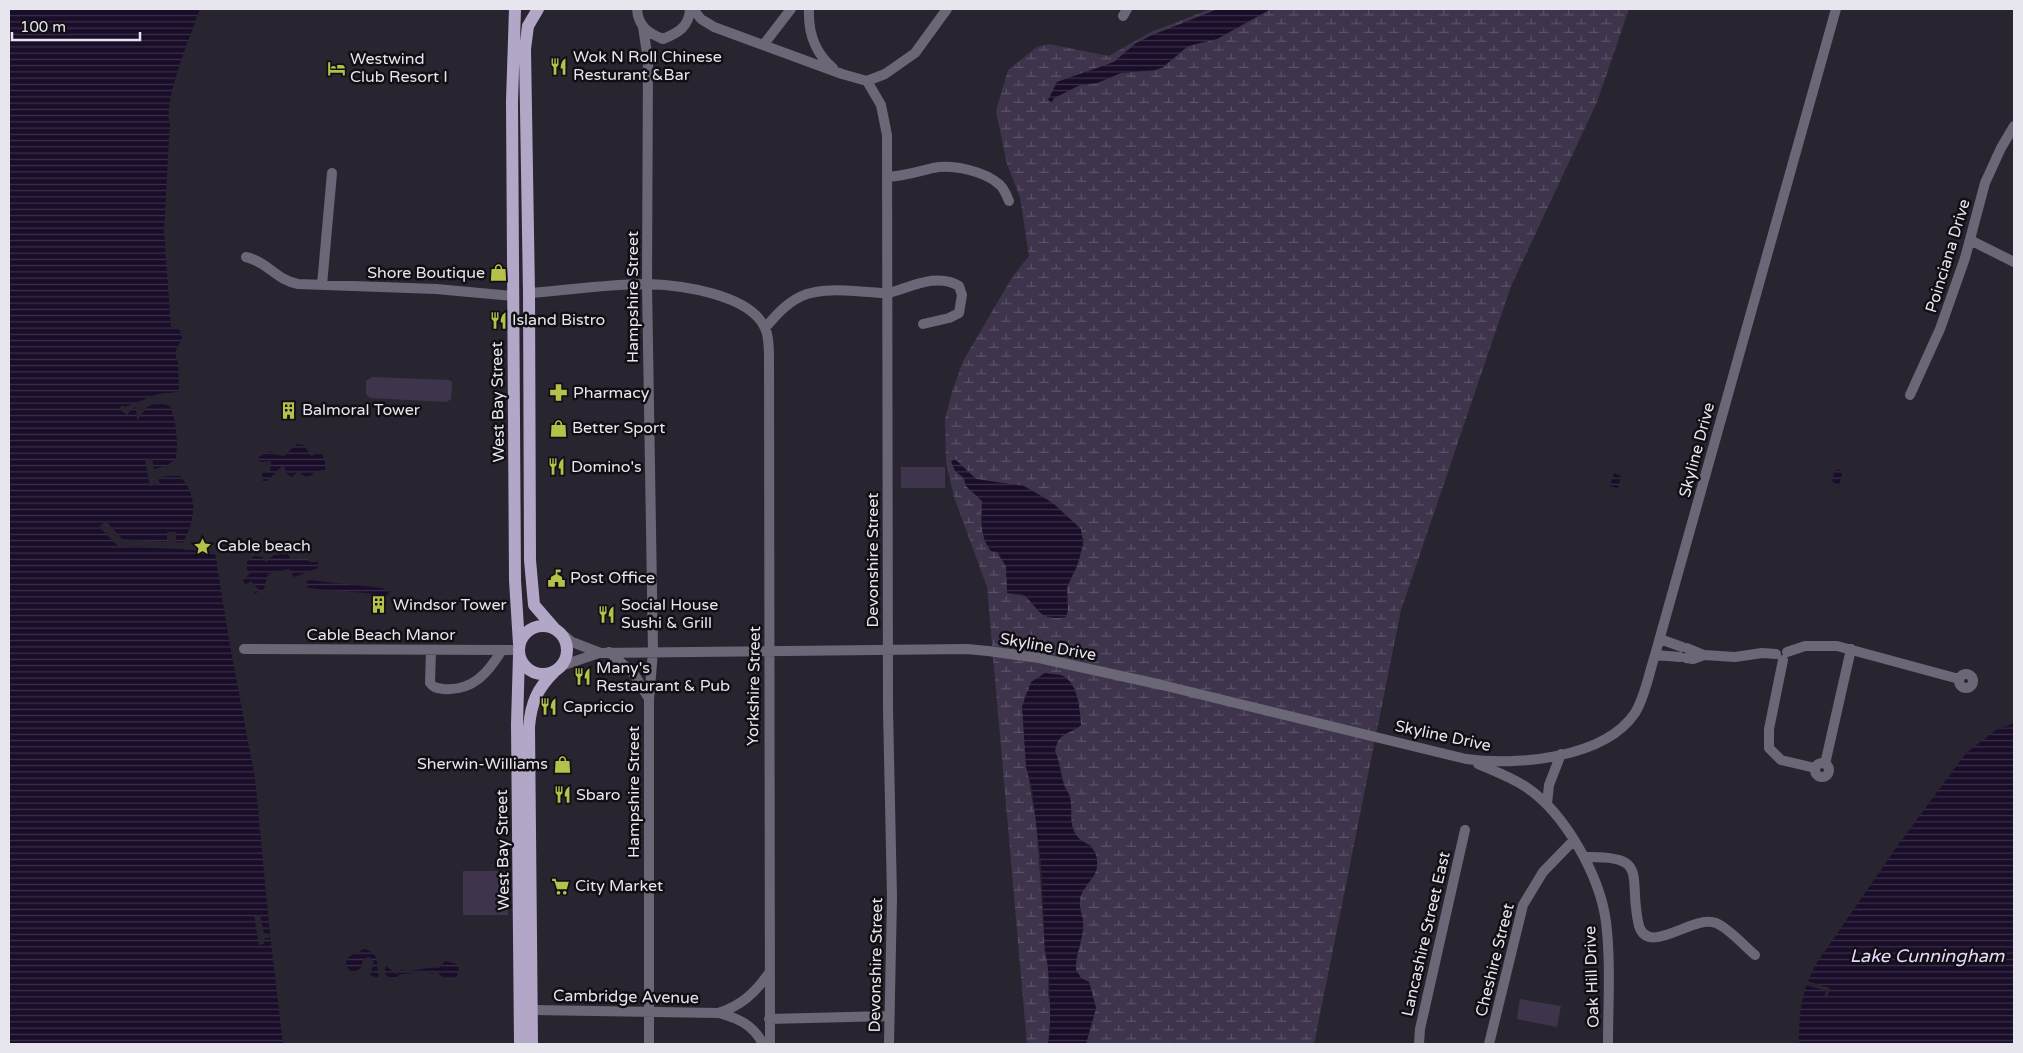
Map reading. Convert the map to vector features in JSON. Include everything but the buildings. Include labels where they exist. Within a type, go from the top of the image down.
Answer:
[{"type":"main road","name":"West Bay Street","points":[[515,9],[512,95],[515,580],[519,650],[517,724],[520,1044]]},
{"type":"main road","name":"West Bay Street","points":[[538,9],[528,26],[524,49],[532,597],[538,612],[557,630]]},
{"type":"main road","points":[[543,625],[557,630],[566,640],[568,650],[566,658],[558,669],[544,675],[530,671],[523,664],[519,650],[524,635],[532,628],[543,625]]},
{"type":"main road","name":"West Bay Street","points":[[532,1044],[529,727],[532,704],[536,694],[558,669]]},
{"type":"street","points":[[632,9],[649,33],[663,38]]},
{"type":"street","points":[[691,9],[700,19],[714,27],[866,81],[885,74],[914,53],[947,9]]},
{"type":"street","points":[[682,30],[689,18],[691,9]]},
{"type":"street","points":[[764,44],[791,9]]},
{"type":"street","points":[[808,9],[810,31],[815,47],[824,60],[842,74]]},
{"type":"street","name":"Skyline Drive","points":[[558,669],[604,653],[967,649],[1039,658],[1162,685],[1466,759],[1509,762],[1561,754],[1602,740],[1624,725],[1635,713],[1655,655],[1835,12]]},
{"type":"street","name":"Hampshire Street","points":[[639,18],[648,60],[647,284],[653,651],[649,700],[649,1044]]},
{"type":"street","points":[[648,60],[654,48],[663,38],[697,25],[714,27]]},
{"type":"street","name":"Devonshire Street","points":[[866,81],[873,89],[885,119],[887,177],[888,650],[892,897],[889,1044]]},
{"type":"street","name":"Poinciana Drive","points":[[1910,395],[1940,329],[1970,240],[1986,182],[2001,148],[2014,126]]},
{"type":"street","points":[[887,177],[905,176],[948,167],[966,170],[985,176],[1000,185],[1010,202]]},
{"type":"street","points":[[322,285],[332,173]]},
{"type":"street","points":[[1970,240],[2014,262]]},
{"type":"street","points":[[246,257],[262,262],[285,281],[322,285],[436,289],[513,296]]},
{"type":"street","points":[[529,293],[647,284],[690,289],[741,303],[765,328],[779,312],[805,295],[830,290],[887,293],[919,282],[948,282],[959,286],[962,295],[959,313],[949,318],[923,324]]},
{"type":"street","name":"Yorkshire Street","points":[[765,328],[769,358],[770,1044]]},
{"type":"street","name":"Skyline Drive","points":[[557,630],[579,645],[604,653]]},
{"type":"street","points":[[1660,639],[1693,659],[1704,655],[1735,658],[1762,653],[1782,655],[1805,646],[1821,645],[1851,649],[1959,679]]},
{"type":"street","name":"Cable Beach Manor","points":[[244,649],[519,650]]},
{"type":"street","points":[[1782,655],[1784,664],[1769,729],[1770,748],[1780,760],[1814,768],[1817,776],[1824,778],[1829,772],[1825,764],[1851,649]]},
{"type":"street","points":[[431,650],[430,683],[436,688],[449,689],[464,688],[475,682],[486,673],[502,650]]},
{"type":"street","points":[[1655,655],[1684,652]]},
{"type":"street","points":[[604,653],[634,674],[649,700]]},
{"type":"street","points":[[1547,804],[1549,785],[1561,754]]},
{"type":"street","name":"Oak Hill Drive","points":[[1466,759],[1512,779],[1547,804],[1574,840],[1584,857],[1596,884],[1606,920],[1609,962],[1608,1044]]},
{"type":"street","name":"Lancashire Street East","points":[[1419,1044],[1420,1029],[1465,830]]},
{"type":"street","name":"Cheshire Street","points":[[1489,1044],[1523,905],[1543,872],[1574,840]]},
{"type":"street","points":[[1584,857],[1611,857],[1624,860],[1628,864],[1633,872],[1639,926],[1641,932],[1648,938],[1658,938],[1696,923],[1710,922],[1721,927],[1755,955]]},
{"type":"street","name":"Cambridge Avenue","points":[[718,1013],[744,1002],[769,974]]},
{"type":"street","name":"Cambridge Avenue","points":[[533,1010],[718,1013],[735,1018],[752,1027],[763,1044]]},
{"type":"street","points":[[769,1019],[889,1016]]},
{"type":"green space","points":[[1211,9],[1218,9],[1150,36],[1135,44],[1114,62],[1057,82],[1052,102],[1054,98],[1080,85],[1097,83],[1121,73],[1155,70],[1163,67],[1188,46],[1217,39],[1271,9],[1629,9],[1597,102],[1511,286],[1401,610],[1314,1044],[1086,1044],[1096,1008],[1089,982],[1081,978],[1076,970],[1076,960],[1083,928],[1079,903],[1084,887],[1097,869],[1091,845],[1078,837],[1072,827],[1070,797],[1064,785],[1055,751],[1061,737],[1081,725],[1075,692],[1027,692],[1023,711],[1027,764],[1036,819],[1045,952],[1049,963],[1048,994],[1051,1010],[1048,1044],[1027,1044],[987,587],[954,497],[946,462],[945,419],[963,361],[1013,276],[1029,256],[1020,197],[1007,164],[996,111],[1008,70],[1037,47],[1049,44],[1109,56],[1151,32]],"holes":[[[955,460],[976,479],[1024,486],[1047,499],[1073,522],[1084,540],[1077,566],[1067,587],[1067,615],[1053,618],[1047,616],[1038,610],[1025,596],[1010,594],[1005,564],[997,552],[991,551],[984,539],[981,514],[982,501],[966,486],[964,478],[955,471]]]},
{"type":"green space","points":[[372,377],[449,380],[452,382],[451,399],[447,402],[370,398],[366,394],[366,381]]},
{"type":"green space","points":[[901,467],[945,467],[945,488],[901,488]]},
{"type":"green space","points":[[463,871],[508,871],[508,915],[463,915]]},
{"type":"green space","points":[[1520,999],[1561,1006],[1557,1027],[1517,1019]]},
{"type":"water","points":[[9,9],[200,9],[170,100],[164,231],[171,327],[180,330],[182,338],[175,353],[178,363],[179,392],[158,394],[158,402],[170,406],[176,425],[176,459],[166,466],[168,476],[180,476],[187,485],[193,503],[192,521],[180,549],[215,552],[229,640],[255,778],[283,1044],[9,1044]]},
{"type":"water","points":[[1218,9],[1271,9],[1217,39],[1188,46],[1163,67],[1155,70],[1121,73],[1097,83],[1080,85],[1054,98],[1052,102],[1048,100],[1057,82],[1114,62],[1135,44],[1150,36]]},
{"type":"water","points":[[297,444],[304,445],[311,456],[321,452],[325,461],[325,470],[316,471],[310,476],[304,476],[299,471],[292,477],[285,473],[285,468],[282,466],[267,481],[263,481],[262,473],[270,471],[271,461],[260,462],[258,457],[271,451],[272,454],[284,456]]},
{"type":"water","points":[[955,459],[976,479],[1024,486],[1054,504],[1081,529],[1083,545],[1077,566],[1067,587],[1068,610],[1066,617],[1056,618],[1044,615],[1022,594],[1007,593],[1006,566],[997,552],[991,551],[983,533],[982,501],[966,486],[964,478],[955,471],[951,461]]},
{"type":"water","points":[[1839,469],[1842,474],[1840,483],[1835,485],[1832,480],[1834,472]]},
{"type":"water","points":[[1614,473],[1621,476],[1618,488],[1610,486]]},
{"type":"water","points":[[287,553],[291,559],[308,559],[309,562],[318,562],[318,568],[294,577],[289,569],[268,574],[264,589],[252,595],[258,589],[251,581],[245,586],[243,580],[250,573],[247,570],[247,562],[254,556],[262,557],[266,562],[274,555]]},
{"type":"water","points":[[309,580],[382,588],[389,591],[388,595],[308,588],[306,582]]},
{"type":"water","points":[[1045,673],[1061,675],[1067,678],[1077,697],[1081,725],[1061,737],[1055,751],[1063,783],[1070,797],[1074,831],[1081,840],[1092,848],[1097,858],[1095,874],[1080,900],[1083,931],[1076,964],[1076,970],[1081,978],[1089,982],[1096,1008],[1086,1044],[1048,1044],[1050,998],[1045,952],[1041,864],[1032,789],[1026,767],[1022,707],[1031,682]]},
{"type":"water","name":"Lake Cunningham","points":[[2014,723],[2014,1044],[1799,1044],[1802,1003],[1807,984],[1816,964],[1898,845],[1966,753],[1996,730]]},
{"type":"water","points":[[363,949],[375,955],[378,978],[370,975],[374,962],[369,957],[363,959],[361,968],[356,971],[350,971],[346,966],[349,957]]},
{"type":"water","points":[[445,961],[457,964],[459,969],[456,979],[446,979],[436,972],[432,974],[428,972],[401,974],[392,980],[385,973],[386,966],[396,974],[401,970],[439,968]]},
{"type":"pier","points":[[181,392],[179,395],[160,396],[158,402],[147,407],[137,421],[136,407],[129,410],[127,415],[119,409],[122,405],[125,407],[158,394]]},
{"type":"pier","points":[[152,459],[154,469],[166,466],[168,476],[158,478],[160,484],[150,486],[145,460]]},
{"type":"pier","points":[[106,521],[122,539],[167,542],[167,532],[176,532],[176,542],[186,543],[183,547],[218,551],[118,546],[99,527]]},
{"type":"pier","points":[[260,915],[264,933],[270,934],[270,938],[265,938],[264,944],[259,945],[254,916]]},
{"type":"pier","points":[[1807,981],[1830,988],[1827,998],[1824,997],[1826,991],[1806,985]]},
{"type":"place","name":"Wok N Roll Chinese Resturant &Bar","points":[[559,66]]},
{"type":"place","name":"Westwind Club Resort I","points":[[336,68]]},
{"type":"place","name":"Shore Boutique","points":[[499,273]]},
{"type":"place","name":"Island Bistro","points":[[498,320]]},
{"type":"place","name":"Pharmacy","points":[[559,393]]},
{"type":"place","name":"Balmoral Tower","points":[[288,410]]},
{"type":"place","name":"Better Sport","points":[[558,428]]},
{"type":"place","name":"Domino's","points":[[557,467]]},
{"type":"place","name":"Cable beach","points":[[203,546]]},
{"type":"place","name":"Post Office","points":[[556,578]]},
{"type":"place","name":"Windsor Tower","points":[[379,605]]},
{"type":"place","name":"Social House Sushi & Grill","points":[[607,614]]},
{"type":"place","name":"Many's Restaurant & Pub","points":[[582,677]]},
{"type":"place","name":"Capriccio","points":[[549,707]]},
{"type":"place","name":"Sherwin-Williams","points":[[562,764]]},
{"type":"place","name":"Sbaro","points":[[562,795]]},
{"type":"place","name":"City Market","points":[[561,886]]}]
